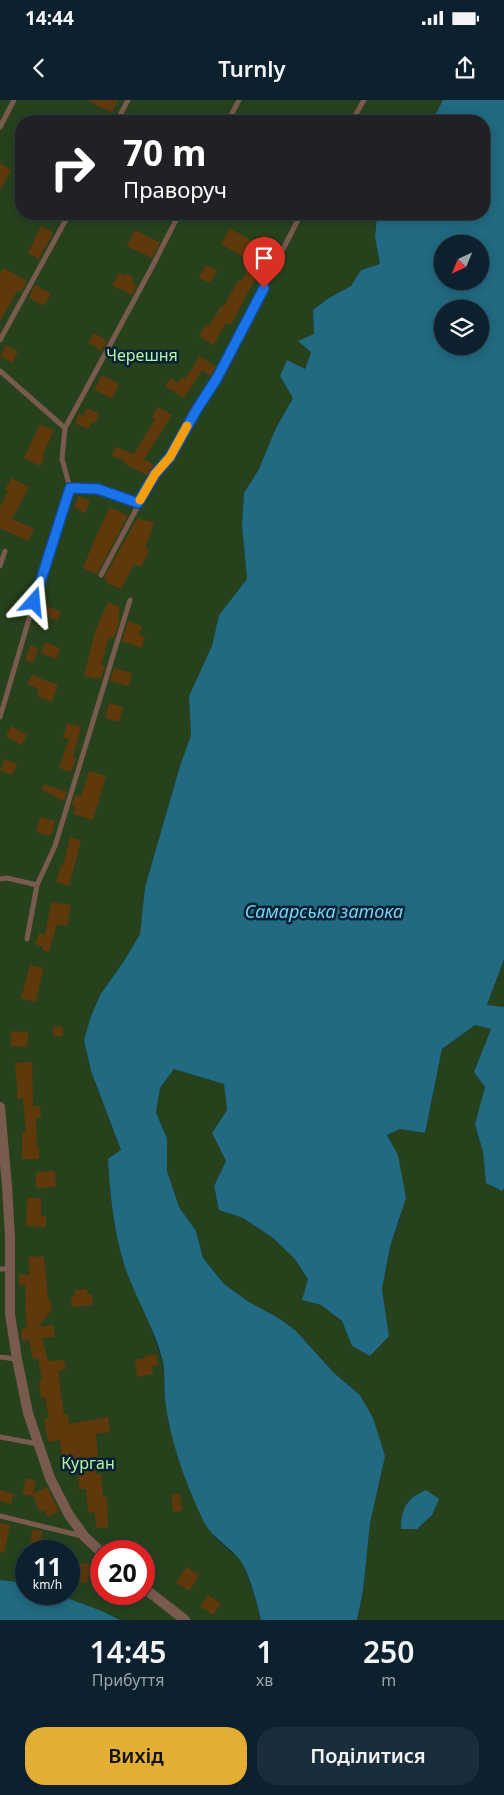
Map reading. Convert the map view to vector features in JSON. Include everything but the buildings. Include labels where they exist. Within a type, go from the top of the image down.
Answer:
[{"type":"street","points":[[0,1109],[4,1186],[10,1238],[5,1269],[17,1359],[28,1412],[50,1478],[69,1515],[90,1542]]},
{"type":"street","points":[[155,1597],[185,1620]]},
{"type":"lane","points":[[0,127],[14,100]]},
{"type":"lane","points":[[120,115],[128,100]]},
{"type":"lane","points":[[231,115],[240,100]]},
{"type":"lane","points":[[355,115],[364,100]]},
{"type":"lane","points":[[0,340],[66,220]]},
{"type":"lane","points":[[0,717],[70,488],[62,459],[65,428],[176,220]]},
{"type":"lane","points":[[101,574],[118,546],[138,503],[155,474],[170,457],[217,378],[298,220]]},
{"type":"lane","points":[[0,371],[65,428]]},
{"type":"lane","points":[[70,488],[98,489],[138,503]]},
{"type":"lane","points":[[0,566],[5,551]]},
{"type":"lane","points":[[27,939],[37,885],[55,846],[130,600]]},
{"type":"lane","points":[[0,879],[7,878],[37,885]]},
{"type":"lane","points":[[0,1357],[17,1359]]},
{"type":"lane","points":[[0,1437],[38,1444]]},
{"type":"lane","points":[[0,1516],[85,1537]]},
{"type":"green space","name":"Черешня","points":[[0,100],[443,100],[435,115],[15,115],[15,220],[376,220],[375,237],[380,264],[361,270],[351,286],[329,298],[313,310],[314,335],[305,369],[293,398],[275,430],[259,469],[244,493],[242,525],[247,579],[219,615],[212,646],[189,696],[191,735],[180,766],[145,887],[140,934],[100,995],[84,1040],[91,1071],[121,1150],[110,1190],[115,1228],[126,1268],[146,1314],[163,1363],[165,1400],[171,1430],[192,1494],[215,1538],[242,1561],[261,1620],[120,1620],[80,1603],[80,1540],[15,1540],[15,1582],[0,1580]]},
{"type":"green space","points":[[504,959],[504,1007],[487,1005]]},
{"type":"green space","points":[[475,1025],[491,1029],[474,1072],[485,1087],[475,1124],[483,1152],[486,1183],[501,1191],[504,1188],[504,1620],[357,1620],[363,1591],[370,1523],[360,1395],[334,1373],[295,1330],[277,1317],[249,1302],[224,1284],[203,1258],[196,1231],[179,1207],[167,1171],[167,1138],[156,1113],[160,1088],[174,1069],[224,1084],[227,1110],[212,1133],[226,1161],[214,1186],[219,1210],[243,1218],[273,1238],[294,1258],[308,1280],[303,1300],[321,1305],[342,1321],[352,1346],[389,1336],[382,1289],[390,1247],[401,1216],[398,1155],[387,1135],[400,1129],[425,1133],[442,1049]]},
{"type":"water","name":"Самарська затока","points":[[443,100],[504,100],[504,959],[487,1005],[504,1007],[504,1188],[502,1191],[486,1183],[483,1152],[475,1124],[485,1087],[474,1072],[491,1029],[475,1025],[442,1049],[425,1133],[400,1129],[387,1135],[398,1155],[406,1198],[390,1247],[382,1289],[389,1336],[370,1356],[352,1346],[342,1321],[321,1305],[302,1300],[308,1279],[294,1258],[273,1238],[243,1218],[219,1210],[214,1186],[226,1161],[212,1133],[227,1110],[224,1084],[174,1069],[160,1088],[156,1113],[167,1138],[167,1171],[179,1207],[196,1231],[203,1258],[224,1284],[249,1302],[277,1317],[295,1330],[334,1373],[360,1395],[373,1418],[385,1456],[370,1523],[363,1591],[357,1620],[261,1620],[243,1564],[205,1525],[179,1460],[167,1415],[164,1371],[160,1350],[125,1267],[115,1227],[108,1159],[121,1150],[91,1071],[84,1040],[100,995],[140,934],[145,887],[180,766],[191,735],[189,696],[212,646],[219,615],[247,579],[242,525],[244,493],[259,469],[275,430],[293,398],[280,376],[287,360],[305,369],[311,352],[298,341],[314,334],[313,310],[329,298],[351,286],[361,270],[380,264],[375,237],[376,220],[490,220],[490,115],[435,115]]},
{"type":"water","points":[[426,1490],[439,1499],[432,1515],[417,1529],[401,1529],[402,1516],[406,1505],[419,1493]]},
{"type":"water","points":[[0,1580],[15,1582],[15,1605],[80,1605],[80,1603],[120,1620],[0,1620]]},
{"type":"slow traffic","points":[[140,500],[155,474],[170,457],[187,426]]},
{"type":"route","points":[[34,602],[70,488],[98,489],[138,503],[155,474],[170,457],[217,378],[264,288]]},
{"type":"park label","name":"Курган","points":[[88,1463]]}]
